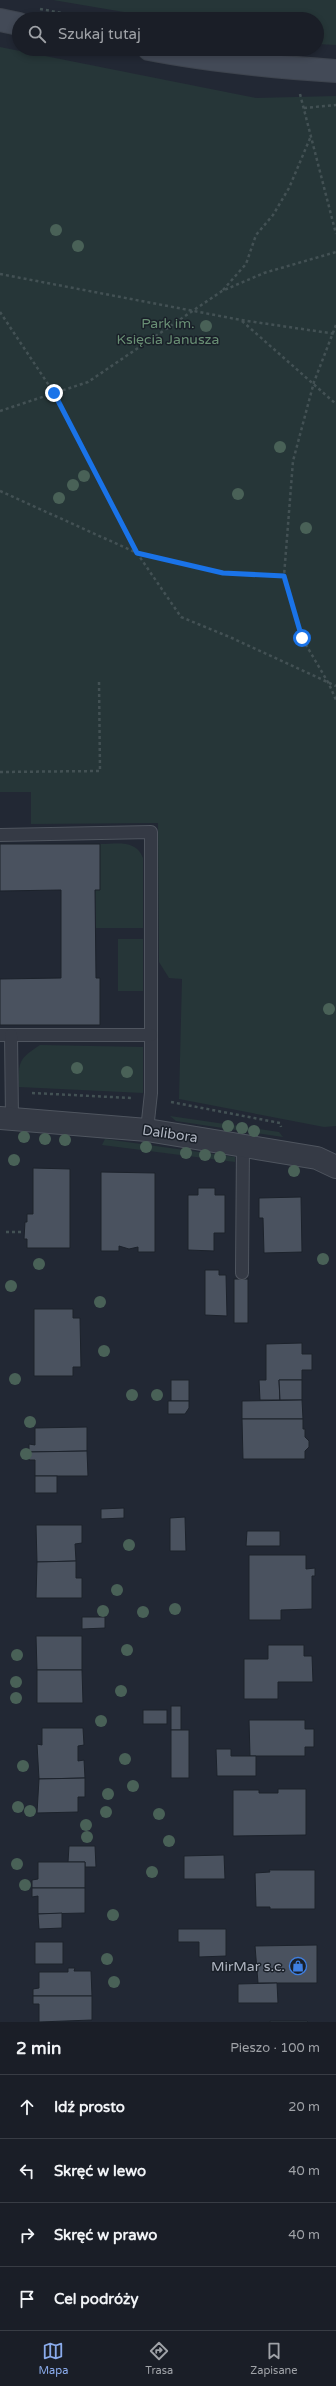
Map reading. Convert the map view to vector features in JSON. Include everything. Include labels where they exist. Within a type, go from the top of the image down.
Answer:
[{"type":"street","points":[[0,20],[12,23]]},
{"type":"street","points":[[187,56],[292,68],[336,71]]},
{"type":"street","name":"Dalibora","points":[[6,1118],[147,1130],[243,1144],[316,1158],[336,1166]]},
{"type":"lane","points":[[0,835],[151,832],[151,1094],[147,1130]]},
{"type":"lane","points":[[6,1118],[6,1035],[151,1035]]},
{"type":"lane","points":[[242,1273],[243,1144]]},
{"type":"path","points":[[37,8],[58,12]]},
{"type":"path","points":[[292,68],[304,108],[336,234]]},
{"type":"path","points":[[304,108],[336,105]]},
{"type":"path","points":[[222,291],[246,264],[256,235],[273,215],[289,188],[311,136]]},
{"type":"path","points":[[0,411],[88,382],[222,291],[264,272],[336,252]]},
{"type":"path","points":[[0,274],[241,320],[335,334]]},
{"type":"path","points":[[0,312],[54,393],[137,553],[181,617],[232,638],[336,686]]},
{"type":"path","points":[[241,320],[314,382],[336,404]]},
{"type":"path","points":[[336,325],[335,334],[314,382],[293,461],[284,576],[302,638],[329,684],[336,700]]},
{"type":"path","points":[[0,491],[137,553],[223,573],[284,576]]},
{"type":"path","points":[[0,772],[100,771],[99,681]]},
{"type":"path","points":[[6,1232],[24,1232]]},
{"type":"green space","points":[[53,0],[336,0],[336,45],[324,44],[324,12],[124,12]]},
{"type":"green space","name":"Park im. Księcia Janusza","points":[[0,47],[12,49],[12,56],[45,56],[256,98],[336,96],[336,1126],[324,1127],[179,1099],[182,979],[169,978],[159,962],[158,823],[31,824],[31,792],[0,792]]},
{"type":"green space","points":[[119,843],[131,845],[140,852],[143,858],[143,928],[96,928],[95,890],[100,890],[100,844]]},
{"type":"green space","points":[[118,939],[143,939],[143,991],[118,991]]},
{"type":"green space","points":[[40,1045],[143,1047],[143,1093],[19,1087],[19,1071],[21,1062],[28,1054]]},
{"type":"green space","points":[[170,1116],[279,1132],[283,1137],[176,1121]]},
{"type":"green space","points":[[105,1139],[235,1157],[235,1162],[102,1145]]},
{"type":"building","points":[[0,844],[100,844],[100,890],[95,890],[96,978],[100,978],[100,1025],[0,1025],[0,979],[61,978],[61,890],[0,891]]},
{"type":"building","points":[[33,1168],[70,1169],[70,1248],[27,1248],[27,1239],[24,1239],[25,1222],[27,1222],[27,1214],[33,1214]]},
{"type":"building","points":[[101,1172],[155,1173],[155,1252],[138,1252],[138,1247],[129,1249],[119,1246],[119,1251],[101,1251]]},
{"type":"building","points":[[198,1188],[215,1188],[215,1195],[225,1195],[225,1233],[214,1233],[214,1251],[188,1250],[188,1195],[198,1195]]},
{"type":"building","points":[[301,1197],[302,1252],[264,1253],[263,1218],[259,1218],[259,1198]]},
{"type":"building","points":[[205,1270],[219,1270],[219,1275],[226,1275],[227,1316],[205,1315]]},
{"type":"building","points":[[234,1279],[248,1279],[248,1323],[234,1323]]},
{"type":"building","points":[[34,1309],[73,1309],[73,1318],[80,1318],[81,1367],[73,1367],[73,1376],[34,1376]]},
{"type":"building","points":[[302,1343],[302,1354],[312,1354],[312,1370],[302,1370],[302,1380],[279,1380],[280,1400],[260,1400],[259,1380],[266,1380],[266,1344]]},
{"type":"building","points":[[171,1380],[189,1380],[189,1401],[171,1401]]},
{"type":"building","points":[[279,1380],[302,1380],[302,1400],[280,1400]]},
{"type":"building","points":[[302,1400],[303,1419],[242,1419],[242,1401]]},
{"type":"building","points":[[168,1401],[189,1401],[189,1408],[185,1414],[168,1414]]},
{"type":"building","points":[[242,1419],[303,1419],[305,1437],[309,1441],[309,1447],[305,1451],[305,1459],[243,1459]]},
{"type":"building","points":[[87,1427],[87,1451],[29,1452],[29,1444],[35,1445],[35,1428]]},
{"type":"building","points":[[87,1451],[88,1476],[35,1476],[35,1460],[29,1460],[29,1452]]},
{"type":"building","points":[[35,1476],[57,1476],[57,1493],[35,1493]]},
{"type":"building","points":[[124,1508],[124,1518],[101,1519],[101,1509]]},
{"type":"building","points":[[185,1517],[186,1551],[170,1551],[170,1518]]},
{"type":"building","points":[[36,1525],[82,1525],[82,1543],[75,1544],[76,1561],[37,1562]]},
{"type":"building","points":[[247,1531],[280,1531],[280,1546],[246,1546]]},
{"type":"building","points":[[249,1555],[306,1555],[306,1569],[315,1568],[315,1576],[312,1576],[312,1609],[281,1610],[281,1620],[249,1620]]},
{"type":"building","points":[[76,1561],[76,1578],[82,1578],[82,1598],[36,1598],[37,1562]]},
{"type":"building","points":[[82,1617],[105,1617],[105,1628],[82,1629]]},
{"type":"building","points":[[36,1636],[82,1636],[82,1670],[37,1670]]},
{"type":"building","points":[[268,1645],[304,1645],[304,1656],[312,1656],[313,1682],[278,1682],[278,1699],[244,1699],[244,1659],[268,1659]]},
{"type":"building","points":[[37,1670],[82,1670],[83,1703],[37,1703]]},
{"type":"building","points":[[171,1706],[181,1706],[181,1730],[171,1730]]},
{"type":"building","points":[[143,1710],[167,1710],[167,1724],[143,1724]]},
{"type":"building","points":[[249,1720],[305,1720],[305,1729],[314,1729],[314,1747],[305,1747],[305,1756],[250,1756]]},
{"type":"building","points":[[42,1728],[83,1728],[84,1745],[78,1746],[78,1761],[84,1760],[85,1778],[39,1779],[37,1744],[42,1745]]},
{"type":"building","points":[[171,1730],[189,1730],[189,1778],[171,1778]]},
{"type":"building","points":[[216,1749],[231,1749],[231,1756],[256,1756],[256,1776],[217,1776]]},
{"type":"building","points":[[85,1778],[85,1797],[78,1797],[78,1812],[37,1813],[39,1779]]},
{"type":"building","points":[[278,1789],[306,1789],[306,1835],[233,1836],[233,1790],[259,1790],[259,1793],[278,1793]]},
{"type":"building","points":[[69,1846],[95,1846],[96,1867],[85,1867],[85,1862],[68,1862]]},
{"type":"building","points":[[224,1855],[225,1879],[184,1879],[184,1856]]},
{"type":"building","points":[[38,1862],[85,1862],[85,1888],[32,1888],[32,1880],[38,1879]]},
{"type":"building","points":[[269,1870],[315,1870],[315,1909],[270,1909],[270,1907],[256,1907],[255,1873],[270,1872]]},
{"type":"building","points":[[32,1888],[85,1888],[85,1913],[38,1914],[38,1896],[32,1897]]},
{"type":"building","points":[[62,1913],[62,1928],[39,1929],[38,1914]]},
{"type":"building","points":[[178,1929],[226,1929],[226,1956],[199,1957],[199,1942],[178,1942]]},
{"type":"building","points":[[35,1942],[63,1942],[63,1964],[35,1964]]},
{"type":"building","points":[[317,1945],[317,1983],[258,1983],[255,1946]]},
{"type":"building","points":[[68,1968],[75,1968],[74,1971],[91,1971],[92,1996],[33,1996],[33,1989],[39,1988],[39,1972],[68,1972]]},
{"type":"building","points":[[277,1983],[278,2003],[238,2003],[238,1984]]},
{"type":"building","points":[[33,1996],[92,1996],[92,2020],[39,2022],[39,2004],[33,2004]]},
{"type":"building","points":[[307,2021],[308,2022],[270,2022]]},
{"type":"place","name":"MirMar s.c.","points":[[298,1966]]},
{"type":"route","points":[[54,393],[137,553],[223,573],[284,576],[302,638]]}]
